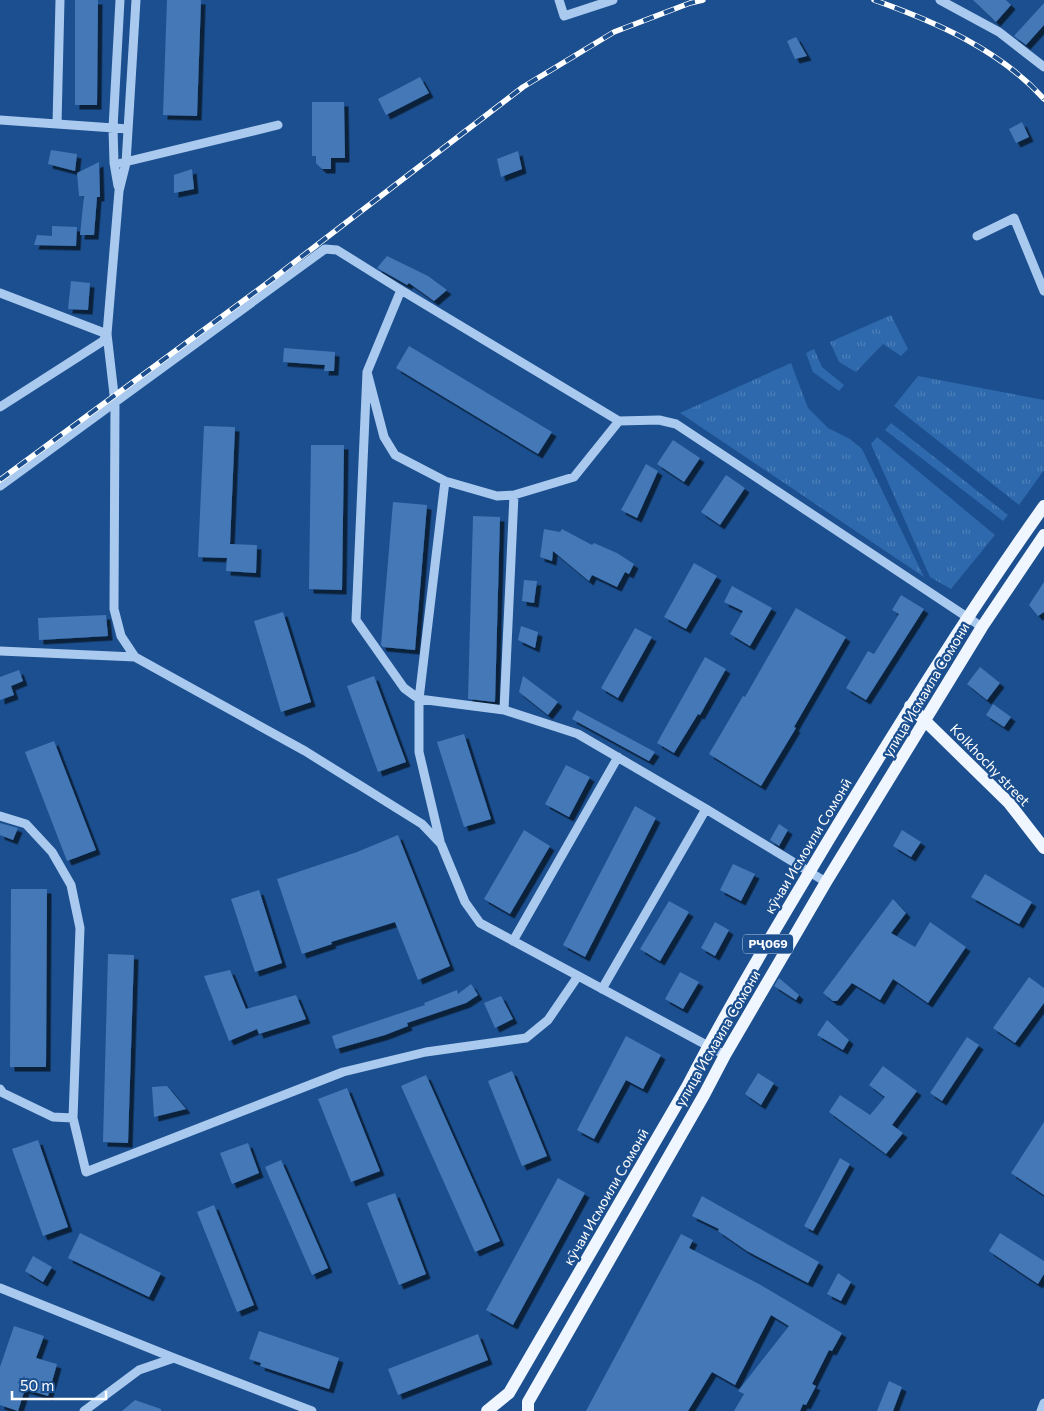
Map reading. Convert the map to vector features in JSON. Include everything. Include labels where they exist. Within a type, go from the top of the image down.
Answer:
[{"type":"main road","name":"кӯчаи Исмоили Сомонӣ","points":[[487,1411],[509,1392],[810,871],[910,706],[1044,506]]},
{"type":"main road","name":"улица Исмаила Сомони","points":[[528,1411],[528,1402],[725,1055],[826,882],[982,627],[1044,535]]},
{"type":"main road","name":"Kolkhochy street","points":[[910,706],[1010,803],[1044,848]]},
{"type":"street","points":[[57,124],[60,0]]},
{"type":"street","points":[[119,191],[114,164],[113,128],[120,0]]},
{"type":"street","points":[[135,657],[122,636],[114,609],[115,402],[107,334],[119,191],[126,163],[136,0]]},
{"type":"street","points":[[559,0],[564,16],[613,0]]},
{"type":"street","points":[[940,0],[999,32],[1044,66]]},
{"type":"street","points":[[0,120],[128,129]]},
{"type":"street","points":[[114,164],[126,163],[278,125]]},
{"type":"street","points":[[977,236],[1014,218],[1044,291]]},
{"type":"street","points":[[0,486],[325,250],[337,250],[619,421],[659,420],[676,424],[982,627]]},
{"type":"street","points":[[401,290],[367,372],[356,620],[404,688],[418,699],[504,710],[578,734],[826,882]]},
{"type":"street","points":[[0,293],[107,334]]},
{"type":"street","points":[[0,407],[103,341],[107,334]]},
{"type":"street","points":[[367,372],[384,437],[396,455],[445,480],[497,496],[514,495],[574,477],[619,421]]},
{"type":"street","points":[[445,480],[418,699],[419,752],[441,844],[466,902],[480,923],[725,1055]]},
{"type":"street","points":[[504,710],[514,495]]},
{"type":"street","points":[[0,651],[135,657],[305,751],[422,824],[441,844]]},
{"type":"street","points":[[514,941],[618,757]]},
{"type":"street","points":[[602,990],[706,809]]},
{"type":"street","points":[[0,816],[26,824],[52,852],[71,885],[80,928],[73,1118],[86,1172],[343,1072],[426,1052],[526,1038],[548,1020],[578,976]]},
{"type":"street","points":[[0,1089],[2,1092],[53,1117],[73,1118]]},
{"type":"street","points":[[1,1287],[174,1358],[312,1411]]},
{"type":"street","points":[[84,1411],[139,1370],[174,1358]]},
{"type":"street","points":[[1041,1411],[1044,1403]]},
{"type":"green space","points":[[891,315],[908,349],[901,356],[883,344],[856,372],[839,362],[830,342]]},
{"type":"green space","points":[[814,349],[822,367],[844,385],[839,391],[813,372],[806,353]]},
{"type":"green space","points":[[791,363],[808,408],[828,428],[850,439],[862,449],[924,577],[680,413]]},
{"type":"green space","points":[[918,376],[1044,400],[1044,470],[1019,505],[894,406]]},
{"type":"green space","points":[[891,423],[1008,515],[1003,521],[885,430]]},
{"type":"green space","points":[[877,437],[995,535],[951,589],[930,577],[871,444]]},
{"type":"building","points":[[75,0],[98,0],[97,105],[75,105]]},
{"type":"building","points":[[167,0],[201,0],[197,116],[163,115]]},
{"type":"building","points":[[973,0],[1006,0],[1011,5],[996,22]]},
{"type":"building","points":[[1044,3],[1044,25],[1026,45],[1014,36]]},
{"type":"building","points":[[796,37],[807,56],[795,59],[787,41]]},
{"type":"building","points":[[420,77],[429,93],[386,115],[378,99]]},
{"type":"building","points":[[312,102],[344,102],[345,158],[331,158],[331,169],[322,169],[316,163],[316,156],[312,156]]},
{"type":"building","points":[[1022,122],[1029,137],[1016,143],[1009,129]]},
{"type":"building","points":[[51,150],[77,154],[75,171],[48,164]]},
{"type":"building","points":[[518,151],[522,169],[501,177],[497,159]]},
{"type":"building","points":[[99,162],[100,197],[97,197],[94,235],[80,235],[84,196],[79,196],[77,173]]},
{"type":"building","points":[[192,169],[194,189],[174,193],[174,175]]},
{"type":"building","points":[[52,226],[77,227],[76,246],[34,245],[37,235],[52,236]]},
{"type":"building","points":[[387,256],[428,276],[447,290],[434,301],[409,283],[407,285],[377,268]]},
{"type":"building","points":[[71,281],[90,283],[88,310],[68,309]]},
{"type":"building","points":[[409,346],[552,432],[538,454],[396,368]]},
{"type":"building","points":[[284,348],[335,352],[334,371],[324,371],[325,365],[283,362]]},
{"type":"building","points":[[204,426],[235,427],[230,544],[257,545],[256,573],[226,571],[227,558],[198,557]]},
{"type":"building","points":[[673,440],[700,458],[684,482],[657,464]]},
{"type":"building","points":[[311,445],[344,445],[342,590],[309,589]]},
{"type":"building","points":[[646,464],[658,471],[637,518],[621,510]]},
{"type":"building","points":[[726,475],[745,488],[720,525],[701,512]]},
{"type":"building","points":[[393,502],[427,505],[415,650],[383,647],[381,645]]},
{"type":"building","points":[[473,516],[500,517],[495,702],[468,699]]},
{"type":"building","points":[[544,529],[560,532],[562,529],[592,545],[594,543],[617,553],[634,564],[629,574],[625,572],[617,587],[592,575],[589,581],[553,551],[552,561],[540,557]]},
{"type":"building","points":[[694,563],[717,576],[686,629],[664,617]]},
{"type":"building","points":[[524,580],[537,581],[534,603],[522,601]]},
{"type":"building","points":[[1044,582],[1044,612],[1038,616],[1029,605]]},
{"type":"building","points":[[732,586],[772,608],[750,646],[730,634],[743,611],[724,602]]},
{"type":"building","points":[[901,595],[924,609],[866,700],[846,688],[868,651],[874,654],[899,614],[892,610]]},
{"type":"building","points":[[796,608],[846,637],[794,727],[796,728],[761,786],[709,754],[743,696],[745,697]]},
{"type":"building","points":[[283,612],[311,702],[281,712],[254,621]]},
{"type":"building","points":[[106,615],[108,636],[39,640],[38,618]]},
{"type":"building","points":[[521,626],[538,632],[535,648],[518,640]]},
{"type":"building","points":[[635,628],[652,637],[618,698],[601,688]]},
{"type":"building","points":[[705,657],[726,669],[700,715],[698,714],[674,753],[657,743]]},
{"type":"building","points":[[980,667],[1000,683],[987,700],[967,684]]},
{"type":"building","points":[[19,670],[23,681],[11,686],[14,695],[0,700],[0,677]]},
{"type":"building","points":[[374,676],[406,762],[378,772],[347,686]]},
{"type":"building","points":[[523,676],[558,702],[548,715],[519,692]]},
{"type":"building","points":[[993,704],[1011,717],[1004,727],[986,715]]},
{"type":"building","points":[[577,710],[655,752],[649,761],[572,719]]},
{"type":"building","points":[[464,734],[491,819],[464,827],[437,742]]},
{"type":"building","points":[[54,741],[96,850],[67,861],[25,752]]},
{"type":"building","points":[[566,765],[590,777],[569,817],[545,804]]},
{"type":"building","points":[[635,806],[656,818],[585,957],[563,945]]},
{"type":"building","points":[[0,823],[18,828],[13,840],[0,835]]},
{"type":"building","points":[[779,824],[788,830],[779,846],[770,840]]},
{"type":"building","points":[[524,830],[550,846],[510,914],[484,899]]},
{"type":"building","points":[[902,830],[921,842],[911,857],[893,846]]},
{"type":"building","points":[[398,835],[450,966],[418,980],[395,922],[331,942],[332,944],[302,954],[277,879],[357,852]]},
{"type":"building","points":[[733,864],[755,874],[741,901],[720,890]]},
{"type":"building","points":[[985,874],[1032,902],[1019,924],[971,897]]},
{"type":"building","points":[[11,889],[47,889],[46,1067],[10,1067]]},
{"type":"building","points":[[259,890],[282,963],[255,972],[231,899]]},
{"type":"building","points":[[893,899],[906,913],[891,933],[915,947],[930,922],[966,947],[928,1003],[893,979],[880,1000],[852,983],[837,1001],[833,1001],[823,993]]},
{"type":"building","points":[[669,901],[689,912],[660,961],[640,949]]},
{"type":"building","points":[[715,922],[729,930],[715,956],[701,948]]},
{"type":"building","points":[[108,954],[134,955],[128,1143],[103,1142]]},
{"type":"building","points":[[230,970],[246,1009],[296,995],[306,1019],[259,1034],[257,1029],[229,1041],[204,976]]},
{"type":"building","points":[[680,972],[699,982],[683,1009],[665,999]]},
{"type":"building","points":[[1029,977],[1044,988],[1044,1003],[1015,1043],[993,1028]]},
{"type":"building","points":[[779,978],[799,995],[796,1000],[774,986]]},
{"type":"building","points":[[471,984],[478,995],[466,1003],[407,1023],[408,1026],[385,1035],[336,1049],[332,1036],[425,1005],[424,1003],[457,990],[458,994]]},
{"type":"building","points":[[501,996],[513,1019],[495,1028],[484,1003]]},
{"type":"building","points":[[827,1020],[849,1040],[843,1050],[817,1035]]},
{"type":"building","points":[[626,1036],[661,1055],[643,1089],[626,1080],[594,1139],[577,1130]]},
{"type":"building","points":[[967,1037],[979,1045],[942,1101],[930,1093]]},
{"type":"building","points":[[883,1066],[917,1091],[892,1125],[903,1133],[886,1154],[829,1112],[840,1095],[870,1115],[885,1097],[869,1085]]},
{"type":"building","points":[[512,1071],[547,1156],[522,1166],[488,1081]]},
{"type":"building","points":[[758,1073],[774,1083],[761,1105],[745,1094]]},
{"type":"building","points":[[426,1075],[500,1241],[475,1252],[401,1086]]},
{"type":"building","points":[[167,1086],[186,1109],[154,1117],[152,1087]]},
{"type":"building","points":[[347,1088],[380,1171],[351,1182],[318,1099]]},
{"type":"building","points":[[1044,1122],[1044,1195],[1011,1173]]},
{"type":"building","points":[[38,1140],[68,1227],[43,1236],[12,1149]]},
{"type":"building","points":[[248,1143],[259,1173],[232,1184],[220,1153]]},
{"type":"building","points":[[840,1158],[850,1164],[813,1231],[804,1226]]},
{"type":"building","points":[[281,1160],[328,1268],[312,1275],[265,1167]]},
{"type":"building","points":[[558,1178],[585,1193],[513,1325],[486,1310]]},
{"type":"building","points":[[395,1193],[426,1274],[399,1285],[367,1203]]},
{"type":"building","points":[[702,1196],[819,1262],[808,1283],[747,1251],[718,1231],[719,1229],[692,1216]]},
{"type":"building","points":[[214,1205],[254,1305],[237,1312],[197,1212]]},
{"type":"building","points":[[80,1233],[161,1273],[149,1297],[68,1258]]},
{"type":"building","points":[[1000,1233],[1044,1261],[1044,1274],[1038,1284],[989,1251]]},
{"type":"building","points":[[681,1234],[693,1240],[689,1248],[759,1284],[842,1333],[832,1351],[829,1350],[812,1384],[816,1386],[806,1405],[803,1404],[800,1411],[734,1411],[744,1394],[738,1391],[789,1326],[771,1315],[735,1385],[712,1372],[688,1411],[586,1411]]},
{"type":"building","points":[[33,1256],[52,1267],[43,1282],[25,1271]]},
{"type":"building","points":[[838,1273],[851,1282],[841,1301],[827,1294]]},
{"type":"building","points":[[14,1326],[44,1336],[36,1358],[57,1364],[48,1396],[25,1389],[18,1411],[0,1405],[0,1367]]},
{"type":"building","points":[[259,1331],[339,1358],[329,1389],[260,1366],[261,1363],[249,1359]]},
{"type":"building","points":[[478,1334],[488,1360],[398,1395],[388,1369]]},
{"type":"building","points":[[889,1381],[902,1387],[893,1411],[877,1411]]},
{"type":"building","points":[[135,1400],[161,1409],[161,1411],[122,1411]]},
{"type":"railway","points":[[0,480],[266,284],[523,87],[614,32],[690,3],[703,0]]},
{"type":"railway","points":[[874,0],[921,18],[966,39],[1008,66],[1044,99]]}]
